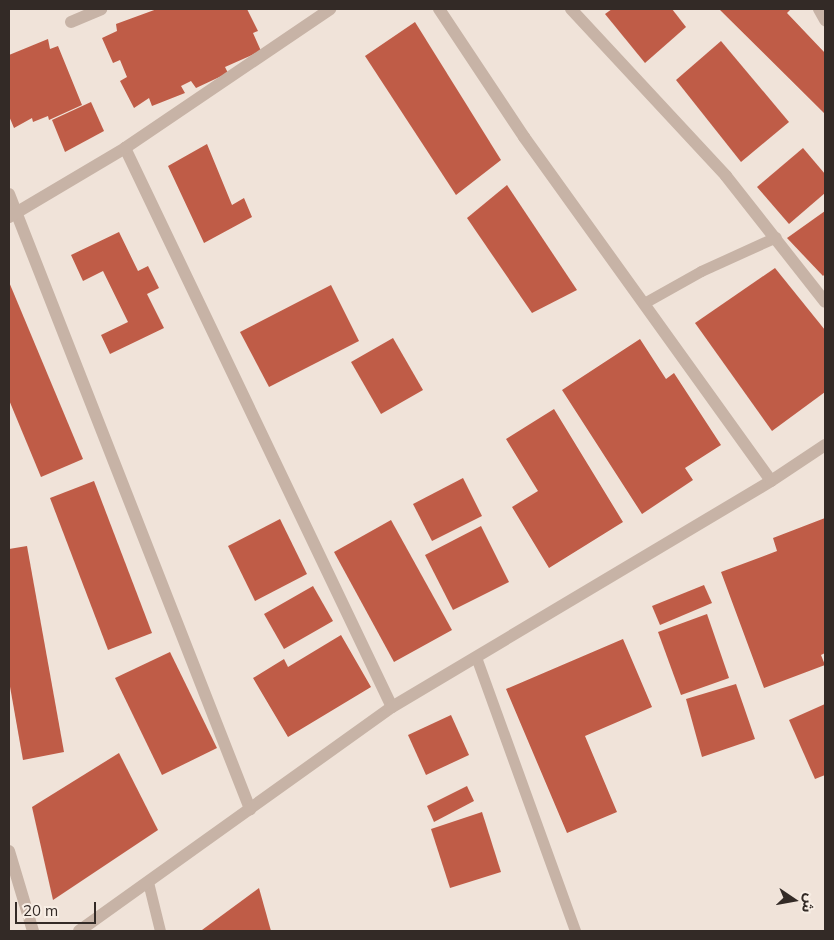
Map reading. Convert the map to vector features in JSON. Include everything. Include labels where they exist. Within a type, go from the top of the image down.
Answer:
[{"type":"street","points":[[71,22],[101,9]]},
{"type":"street","points":[[13,215],[126,148],[312,13],[330,9]]},
{"type":"street","points":[[439,9],[524,137],[771,481]]},
{"type":"street","points":[[571,9],[726,176],[776,237],[825,302]]},
{"type":"street","points":[[819,9],[825,20]]},
{"type":"street","points":[[126,148],[392,706]]},
{"type":"street","points":[[9,194],[13,215],[250,809]]},
{"type":"street","points":[[79,931],[392,706],[771,481],[825,445]]},
{"type":"street","points":[[9,851],[33,931]]},
{"type":"lane","points":[[644,303],[701,270],[776,237]]},
{"type":"lane","points":[[476,657],[575,931]]},
{"type":"lane","points":[[148,882],[160,931]]},
{"type":"building","points":[[157,9],[247,9],[258,31],[253,33],[261,51],[225,67],[228,73],[196,88],[191,81],[181,86],[185,93],[152,106],[149,98],[134,108],[120,81],[127,77],[120,60],[113,63],[102,38],[117,31],[116,24]]},
{"type":"building","points":[[612,9],[672,9],[686,27],[645,63],[605,14]]},
{"type":"building","points":[[719,9],[791,9],[787,13],[825,53],[825,114]]},
{"type":"building","points":[[415,22],[501,160],[456,195],[365,56]]},
{"type":"building","points":[[48,39],[50,49],[58,46],[82,105],[49,120],[48,116],[33,122],[32,118],[14,128],[9,116],[9,55]]},
{"type":"building","points":[[721,41],[789,122],[741,162],[676,80]]},
{"type":"building","points":[[91,102],[104,131],[65,152],[52,120]]},
{"type":"building","points":[[207,144],[232,205],[244,198],[252,217],[204,243],[168,166]]},
{"type":"building","points":[[803,148],[825,174],[825,193],[789,224],[757,187]]},
{"type":"building","points":[[507,185],[577,290],[532,313],[467,218]]},
{"type":"building","points":[[825,211],[825,274],[823,276],[787,238]]},
{"type":"building","points":[[119,232],[138,271],[148,266],[159,288],[147,294],[164,328],[110,354],[101,335],[128,322],[103,271],[83,281],[71,255]]},
{"type":"building","points":[[775,268],[825,330],[825,392],[772,431],[695,323]]},
{"type":"building","points":[[9,282],[83,459],[41,477],[9,400]]},
{"type":"building","points":[[331,285],[359,341],[269,387],[240,332]]},
{"type":"building","points":[[393,338],[423,390],[381,414],[351,362]]},
{"type":"building","points":[[640,339],[666,379],[674,373],[721,445],[685,468],[693,480],[642,514],[562,390]]},
{"type":"building","points":[[554,409],[623,522],[549,568],[512,507],[538,491],[506,439]]},
{"type":"building","points":[[463,478],[482,516],[432,541],[413,504]]},
{"type":"building","points":[[94,481],[152,633],[108,650],[50,498]]},
{"type":"building","points":[[825,518],[825,653],[821,655],[825,665],[764,688],[721,572],[777,551],[773,538]]},
{"type":"building","points":[[280,519],[307,574],[255,601],[228,546]]},
{"type":"building","points":[[391,520],[452,630],[394,662],[334,552]]},
{"type":"building","points":[[481,526],[509,582],[453,610],[425,555]]},
{"type":"building","points":[[27,546],[64,752],[23,760],[9,681],[9,549]]},
{"type":"building","points":[[704,585],[712,603],[660,625],[652,606]]},
{"type":"building","points":[[313,586],[333,621],[284,649],[264,614]]},
{"type":"building","points":[[707,614],[729,678],[681,695],[658,632]]},
{"type":"building","points":[[341,635],[371,687],[288,737],[253,678],[284,659],[288,667]]},
{"type":"building","points":[[623,639],[652,707],[585,736],[617,812],[567,833],[506,689]]},
{"type":"building","points":[[170,652],[217,748],[162,775],[115,678]]},
{"type":"building","points":[[736,684],[755,739],[702,757],[686,699]]},
{"type":"building","points":[[825,704],[825,775],[815,779],[789,720]]},
{"type":"building","points":[[451,715],[469,755],[426,775],[408,735]]},
{"type":"building","points":[[119,753],[158,830],[53,900],[32,807]]},
{"type":"building","points":[[467,786],[474,801],[434,822],[427,806]]},
{"type":"building","points":[[482,812],[501,872],[450,888],[431,829]]},
{"type":"building","points":[[259,888],[271,931],[202,930]]}]
